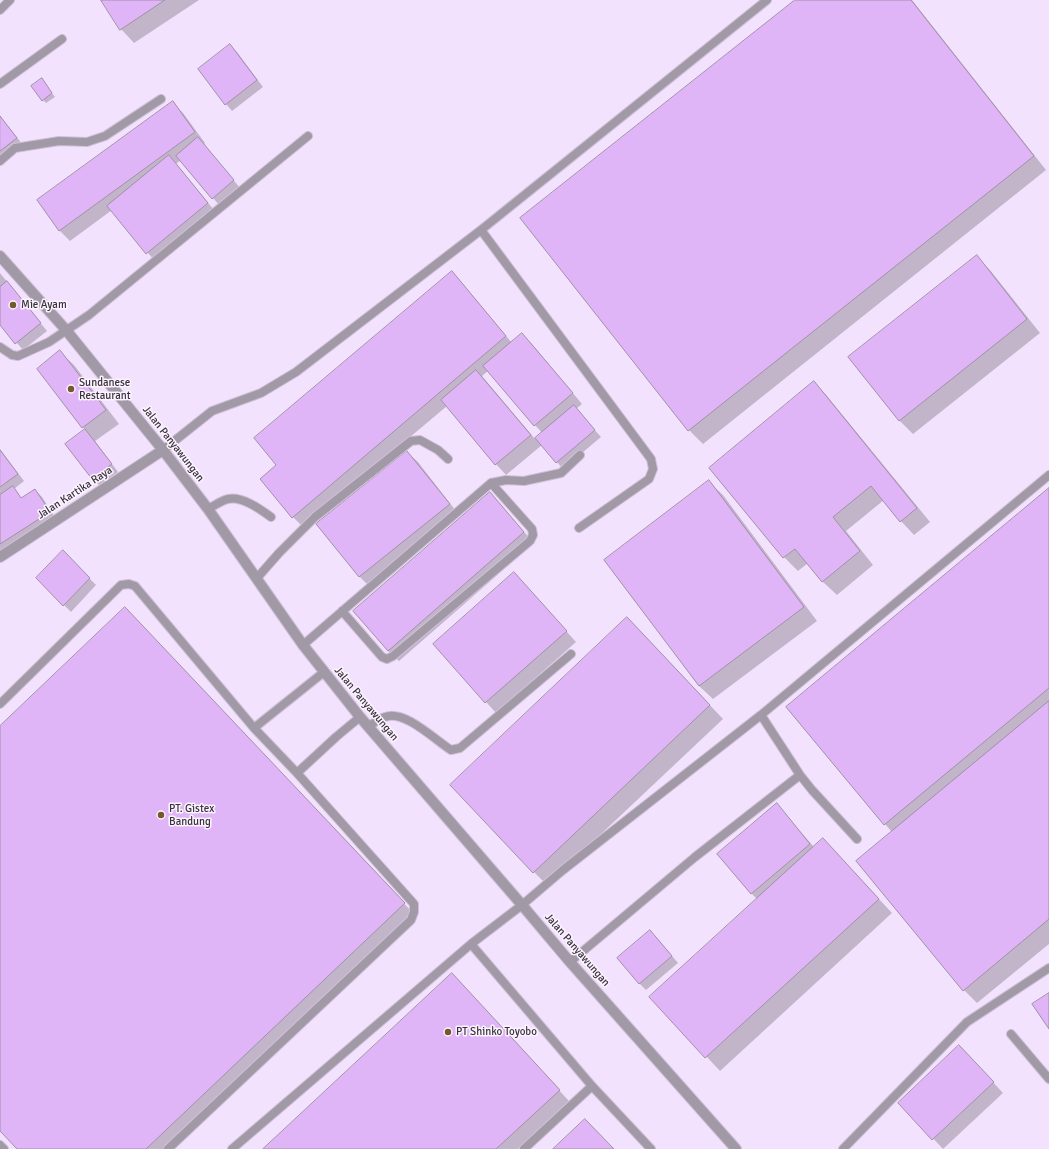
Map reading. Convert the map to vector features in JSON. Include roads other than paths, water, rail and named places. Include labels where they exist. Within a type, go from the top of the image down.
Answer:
[{"type":"street","name":"Jalan Panyawungan","points":[[0,256],[66,330],[163,450],[208,509],[303,645],[360,717],[570,962],[736,1149]]},
{"type":"street","name":"Jalan Kartika Raya","points":[[0,556],[163,450]]},
{"type":"lane","points":[[0,10],[10,0]]},
{"type":"lane","points":[[163,450],[212,411],[261,393],[296,372],[481,230],[767,0]]},
{"type":"lane","points":[[0,84],[62,39]]},
{"type":"lane","points":[[0,161],[15,148],[60,140],[87,142],[105,136],[161,99]]},
{"type":"lane","points":[[0,347],[12,355],[18,356],[50,342],[89,315],[308,136]]},
{"type":"lane","points":[[481,230],[651,459],[653,469],[649,479],[579,528]]},
{"type":"lane","points":[[257,578],[315,517],[411,442],[420,440],[438,450],[448,459]]},
{"type":"lane","points":[[303,645],[491,483],[506,480],[524,481],[561,473],[580,455]]},
{"type":"lane","points":[[232,1149],[471,944],[522,905],[563,870],[762,715],[1049,475]]},
{"type":"lane","points":[[342,611],[382,657],[387,658],[393,656],[530,540],[533,535],[532,529],[491,483]]},
{"type":"lane","points":[[208,509],[228,499],[240,500],[256,506],[271,517]]},
{"type":"lane","points":[[0,704],[121,585],[129,584],[135,586],[254,728],[297,773],[414,904],[414,912],[411,920],[406,925],[168,1149]]},
{"type":"lane","points":[[369,726],[386,716],[398,716],[419,726],[451,750],[460,748],[571,654]]},
{"type":"lane","points":[[254,728],[324,672]]},
{"type":"lane","points":[[762,715],[800,775],[857,839]]},
{"type":"lane","points":[[297,773],[360,717]]},
{"type":"lane","points":[[570,962],[695,857],[800,775]]},
{"type":"lane","points":[[471,944],[592,1086],[651,1149]]},
{"type":"lane","points":[[842,1149],[967,1022],[1049,968]]},
{"type":"lane","points":[[1011,1034],[1049,1079]]},
{"type":"lane","points":[[524,1149],[592,1086]]},
{"type":"lane","points":[[0,1145],[4,1149]]},
{"type":"place","name":"Mie Ayam","points":[[13,305]]},
{"type":"place","name":"Sundanese Restaurant","points":[[71,389]]},
{"type":"place","name":"PT. Gistex Bandung","points":[[161,815]]},
{"type":"place","name":"PT Shinko Toyobo","points":[[448,1032]]}]
